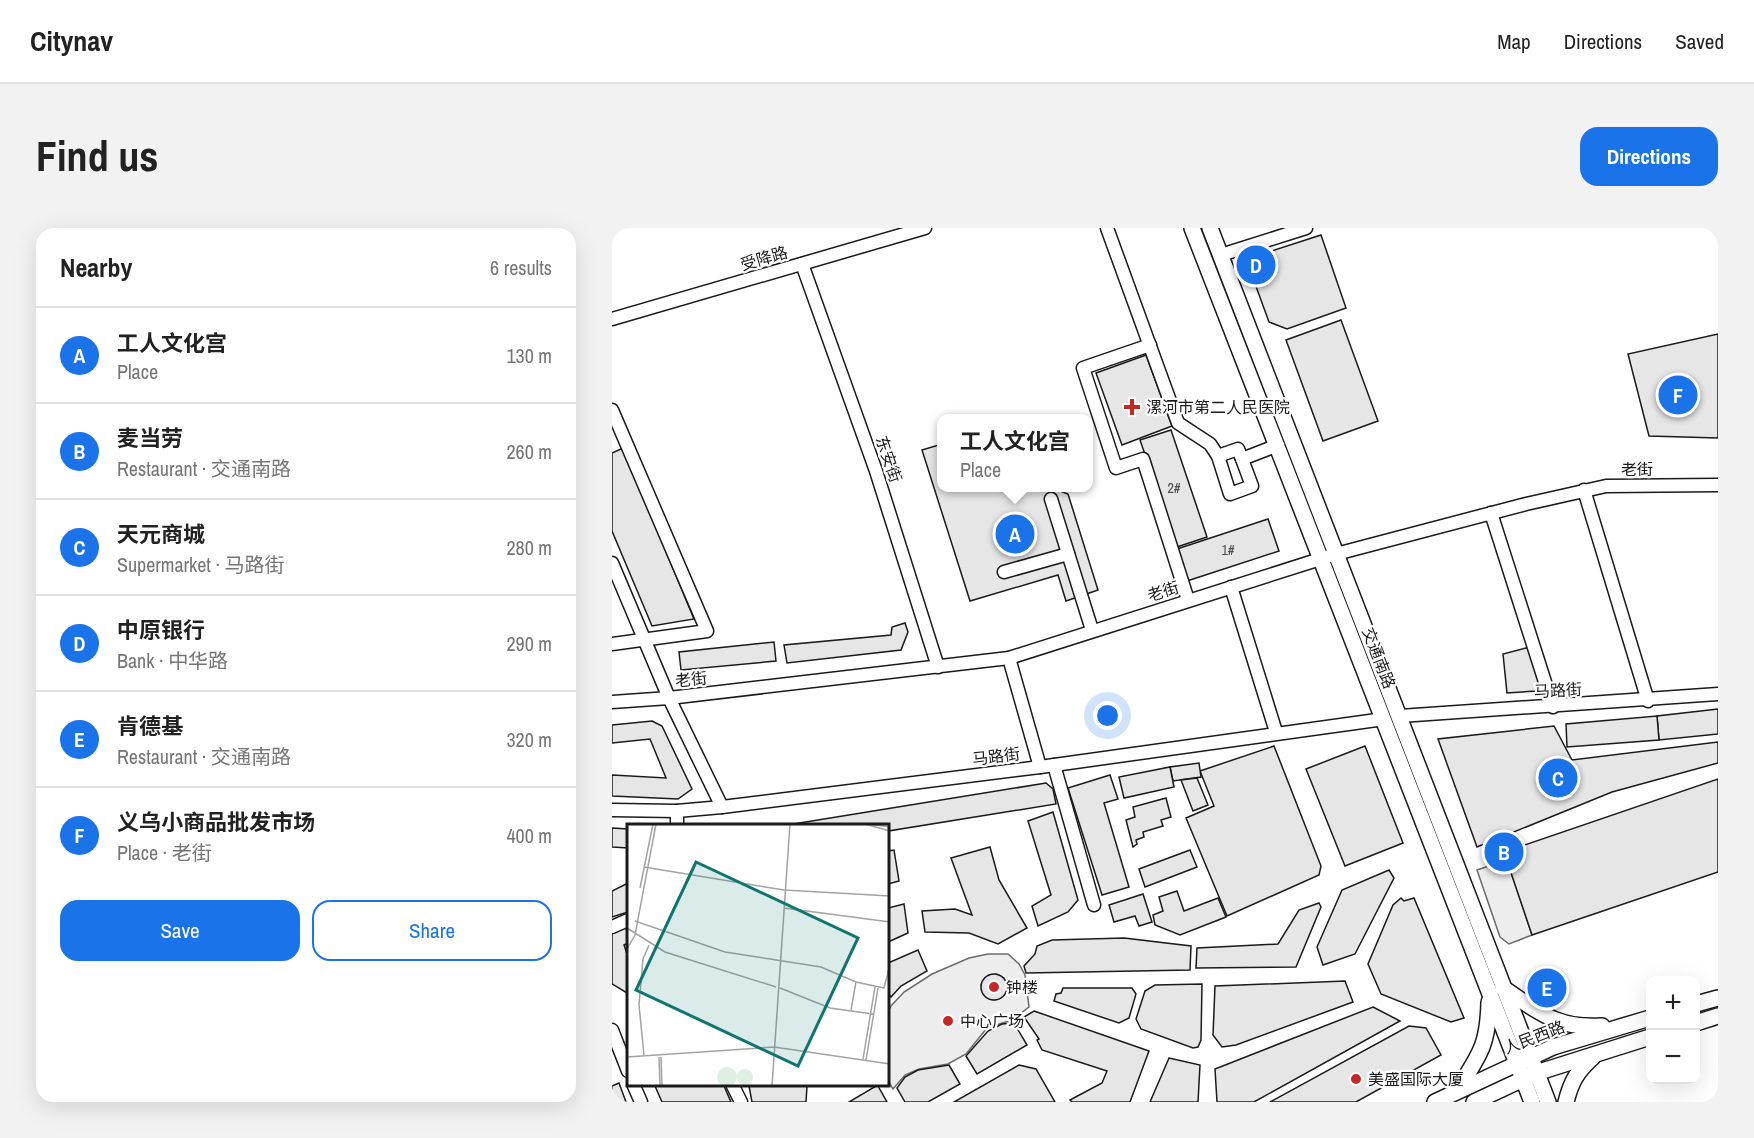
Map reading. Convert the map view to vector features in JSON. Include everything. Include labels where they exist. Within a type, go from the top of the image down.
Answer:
[{"type":"main road","name":"交通南路","points":[[1192,228],[1278,445],[1400,716],[1496,991]]},
{"type":"main road","name":"交通南路","points":[[1210,228],[1329,556],[1384,719],[1529,1076],[1548,1102]]},
{"type":"main road","points":[[1458,1089],[1485,1042],[1496,991],[1545,1017],[1577,1028],[1632,1024]]},
{"type":"main road","points":[[1700,1003],[1718,998]]},
{"type":"main road","points":[[1700,1021],[1718,1016]]},
{"type":"main road","name":"人民西路","points":[[1435,1102],[1522,1059],[1646,1019]]},
{"type":"main road","name":"人民西路","points":[[1474,1102],[1529,1076],[1646,1038]]},
{"type":"main road","points":[[1566,1102],[1570,1084],[1578,1070],[1597,1053]]},
{"type":"main road","name":"交通南路","points":[[1529,1076],[1532,1102]]},
{"type":"street","name":"受降路","points":[[612,319],[925,228]]},
{"type":"street","points":[[1107,228],[1178,423],[1210,444],[1218,456],[1230,494],[1252,486],[1239,449],[1218,456]]},
{"type":"street","points":[[1221,255],[1306,228]]},
{"type":"street","name":"东安街","points":[[802,264],[876,471],[938,668]]},
{"type":"street","points":[[1150,345],[1083,369],[1116,468],[1143,459],[1188,600]]},
{"type":"street","points":[[612,410],[707,631],[612,644]]},
{"type":"street","points":[[612,444],[624,438]]},
{"type":"street","points":[[1242,459],[1278,445]]},
{"type":"street","name":"老街","points":[[612,702],[669,698],[1009,658],[1329,556],[1584,490],[1606,486],[1718,485]]},
{"type":"street","points":[[1584,490],[1648,701]]},
{"type":"street","points":[[1051,499],[1092,630]]},
{"type":"street","points":[[1491,513],[1553,707]]},
{"type":"street","points":[[1004,572],[1068,554]]},
{"type":"street","points":[[612,563],[669,698],[722,807]]},
{"type":"street","points":[[1231,587],[1276,732]]},
{"type":"street","points":[[1009,658],[1040,767]]},
{"type":"street","name":"马路街","points":[[1400,716],[1648,701],[1718,694]]},
{"type":"street","name":"马路街","points":[[612,810],[677,811],[722,807],[1040,767],[1276,732],[1384,719]]},
{"type":"street","points":[[1054,765],[1094,905]]},
{"type":"street","points":[[677,811],[677,824]]},
{"type":"street","points":[[612,927],[627,920]]},
{"type":"street","points":[[612,1030],[627,1068]]},
{"type":"street","points":[[634,1087],[641,1102]]},
{"type":"street","points":[[734,1087],[741,1102]]},
{"type":"shaded area","points":[[1507,860],[1532,935],[1509,944],[1500,937],[1477,870]]},
{"type":"shaded area","name":"中心广场","points":[[988,954],[1008,954],[1019,964],[1025,975],[1029,1007],[1012,1020],[987,1028],[966,1054],[948,1064],[919,1069],[905,1075],[893,1089],[890,1084],[890,1008],[904,992],[932,974],[969,958]],"holes":[[[996,974],[1004,978],[1007,989],[1002,997],[994,1000],[986,997],[981,985],[985,978]]]},
{"type":"building","points":[[1321,235],[1346,308],[1287,329],[1269,322],[1250,270],[1259,255]]},
{"type":"building","points":[[1341,320],[1378,421],[1323,441],[1286,340]]},
{"type":"building","points":[[1718,334],[1718,438],[1649,436],[1628,354]]},
{"type":"building","points":[[1146,355],[1172,426],[1122,445],[1096,373]]},
{"type":"building","points":[[1171,430],[1207,537],[1177,547],[1140,440]]},
{"type":"building","points":[[937,446],[937,492],[1063,492],[1068,494],[1098,590],[1066,601],[1058,575],[970,601],[922,450]]},
{"type":"building","points":[[623,448],[694,619],[652,626],[612,531],[612,453]]},
{"type":"building","points":[[1268,519],[1279,551],[1187,581],[1177,549]]},
{"type":"building","points":[[905,623],[908,632],[901,650],[787,663],[784,645],[891,635],[892,627]]},
{"type":"building","points":[[774,642],[776,661],[681,670],[679,652]]},
{"type":"building","points":[[1530,647],[1542,683],[1537,691],[1507,693],[1503,654]]},
{"type":"building","points":[[1718,709],[1718,734],[1659,740],[1657,716]]},
{"type":"building","points":[[1657,716],[1659,740],[1567,747],[1566,724]]},
{"type":"building","points":[[652,721],[662,726],[692,789],[678,799],[612,796],[612,775],[666,778],[650,739],[612,743],[612,725]]},
{"type":"building","points":[[1554,726],[1572,760],[1718,742],[1718,763],[1612,792],[1477,847],[1438,739]]},
{"type":"building","points":[[1274,746],[1321,866],[1319,875],[1227,916],[1186,818],[1214,806],[1200,771]]},
{"type":"building","points":[[1365,746],[1403,843],[1345,866],[1306,769]]},
{"type":"building","points":[[1199,763],[1201,777],[1173,781],[1170,767]]},
{"type":"building","points":[[1170,767],[1174,787],[1124,798],[1119,777]]},
{"type":"building","points":[[1110,775],[1118,799],[1104,803],[1129,887],[1102,895],[1068,788]]},
{"type":"building","points":[[1197,778],[1208,805],[1193,811],[1181,780]]},
{"type":"building","points":[[1718,779],[1718,872],[1532,935],[1504,852]]},
{"type":"building","points":[[1046,783],[1053,789],[1056,804],[890,831],[890,824],[793,824]]},
{"type":"building","points":[[1166,798],[1171,817],[1161,820],[1163,826],[1143,832],[1144,837],[1136,840],[1137,844],[1133,847],[1126,820],[1135,817],[1133,807]]},
{"type":"building","points":[[1053,812],[1078,900],[1068,912],[1038,926],[1032,906],[1051,895],[1028,821]]},
{"type":"building","points":[[612,828],[627,829],[627,848],[612,847]]},
{"type":"building","points":[[990,847],[999,880],[1027,928],[998,944],[969,933],[925,932],[922,911],[955,909],[972,915],[951,858]]},
{"type":"building","points":[[894,850],[899,881],[890,883],[890,851]]},
{"type":"building","points":[[1190,850],[1197,867],[1145,887],[1139,869]]},
{"type":"building","points":[[1389,870],[1394,878],[1355,954],[1323,965],[1317,947],[1342,890]]},
{"type":"building","points":[[627,884],[627,912],[612,917],[612,891]]},
{"type":"building","points":[[1177,891],[1184,911],[1218,898],[1226,917],[1180,935],[1155,925],[1153,915],[1163,911],[1159,897]]},
{"type":"building","points":[[1143,894],[1152,922],[1139,926],[1135,916],[1114,922],[1109,905]]},
{"type":"building","points":[[1401,898],[1404,901],[1414,898],[1464,1018],[1451,1022],[1381,994],[1368,964],[1393,905]]},
{"type":"building","points":[[1319,903],[1321,907],[1296,967],[1196,968],[1197,948],[1278,944],[1299,910]]},
{"type":"building","points":[[904,904],[908,933],[890,941],[890,908]]},
{"type":"building","points":[[625,925],[627,932],[627,944],[624,945],[627,954],[627,993],[612,984],[612,931]]},
{"type":"building","points":[[1124,938],[1191,946],[1190,970],[1026,973],[1024,966],[1035,954],[1037,946],[1052,940]]},
{"type":"building","points":[[918,950],[927,971],[901,986],[891,997],[890,962]]},
{"type":"building","name":"钟楼","points":[[994,974],[1003,978],[1007,987],[1003,996],[994,1000],[985,996],[981,987],[985,978]]},
{"type":"building","points":[[1345,981],[1353,1002],[1236,1045],[1222,1047],[1213,1035],[1215,986]]},
{"type":"building","points":[[1202,984],[1201,1040],[1198,1047],[1193,1048],[1141,1029],[1136,1019],[1145,991],[1155,985]]},
{"type":"building","points":[[1063,988],[1132,988],[1136,994],[1129,1018],[1119,1023],[1054,1001],[1056,994],[1061,993]]},
{"type":"building","points":[[1373,1007],[1400,1021],[1254,1102],[1217,1102],[1215,1069]]},
{"type":"building","points":[[1034,1011],[1149,1051],[1130,1102],[1072,1102],[1070,1100],[1102,1083],[1107,1071],[1042,1050],[1037,1040],[1039,1039],[1024,1017]]},
{"type":"building","points":[[1014,1023],[1027,1045],[977,1074],[966,1056],[988,1031],[1002,1024]]},
{"type":"building","name":"美盛国际大厦","points":[[1409,1026],[1426,1028],[1441,1055],[1356,1102],[1270,1102]]},
{"type":"building","points":[[1169,1058],[1200,1065],[1198,1102],[1150,1102]]},
{"type":"building","points":[[949,1065],[960,1084],[928,1102],[905,1102],[897,1088],[905,1077],[918,1070]]},
{"type":"building","points":[[1019,1065],[1036,1069],[1055,1102],[954,1102]]},
{"type":"building","points":[[619,1083],[626,1102],[612,1102],[612,1086]]},
{"type":"building","points":[[655,1087],[724,1087],[731,1102],[662,1102]]},
{"type":"building","points":[[749,1087],[807,1087],[806,1102],[752,1102]]},
{"type":"building","points":[[874,1087],[879,1087],[887,1102],[849,1102]]},
{"type":"place","name":"中原银行","points":[[1256,265]]},
{"type":"place","name":"义乌小商品批发市场","points":[[1678,395]]},
{"type":"place","name":"漯河市第二人民医院","points":[[1132,407]]},
{"type":"place","name":"工人文化宫","points":[[1015,534]]},
{"type":"place","name":"天元商城","points":[[1558,778]]},
{"type":"place","name":"麦当劳","points":[[1504,852]]},
{"type":"place","name":"钟楼","points":[[994,987]]},
{"type":"place","name":"肯德基","points":[[1547,988]]},
{"type":"place","name":"中心广场","points":[[948,1021]]},
{"type":"place","name":"美盛国际大厦","points":[[1356,1079]]}]
